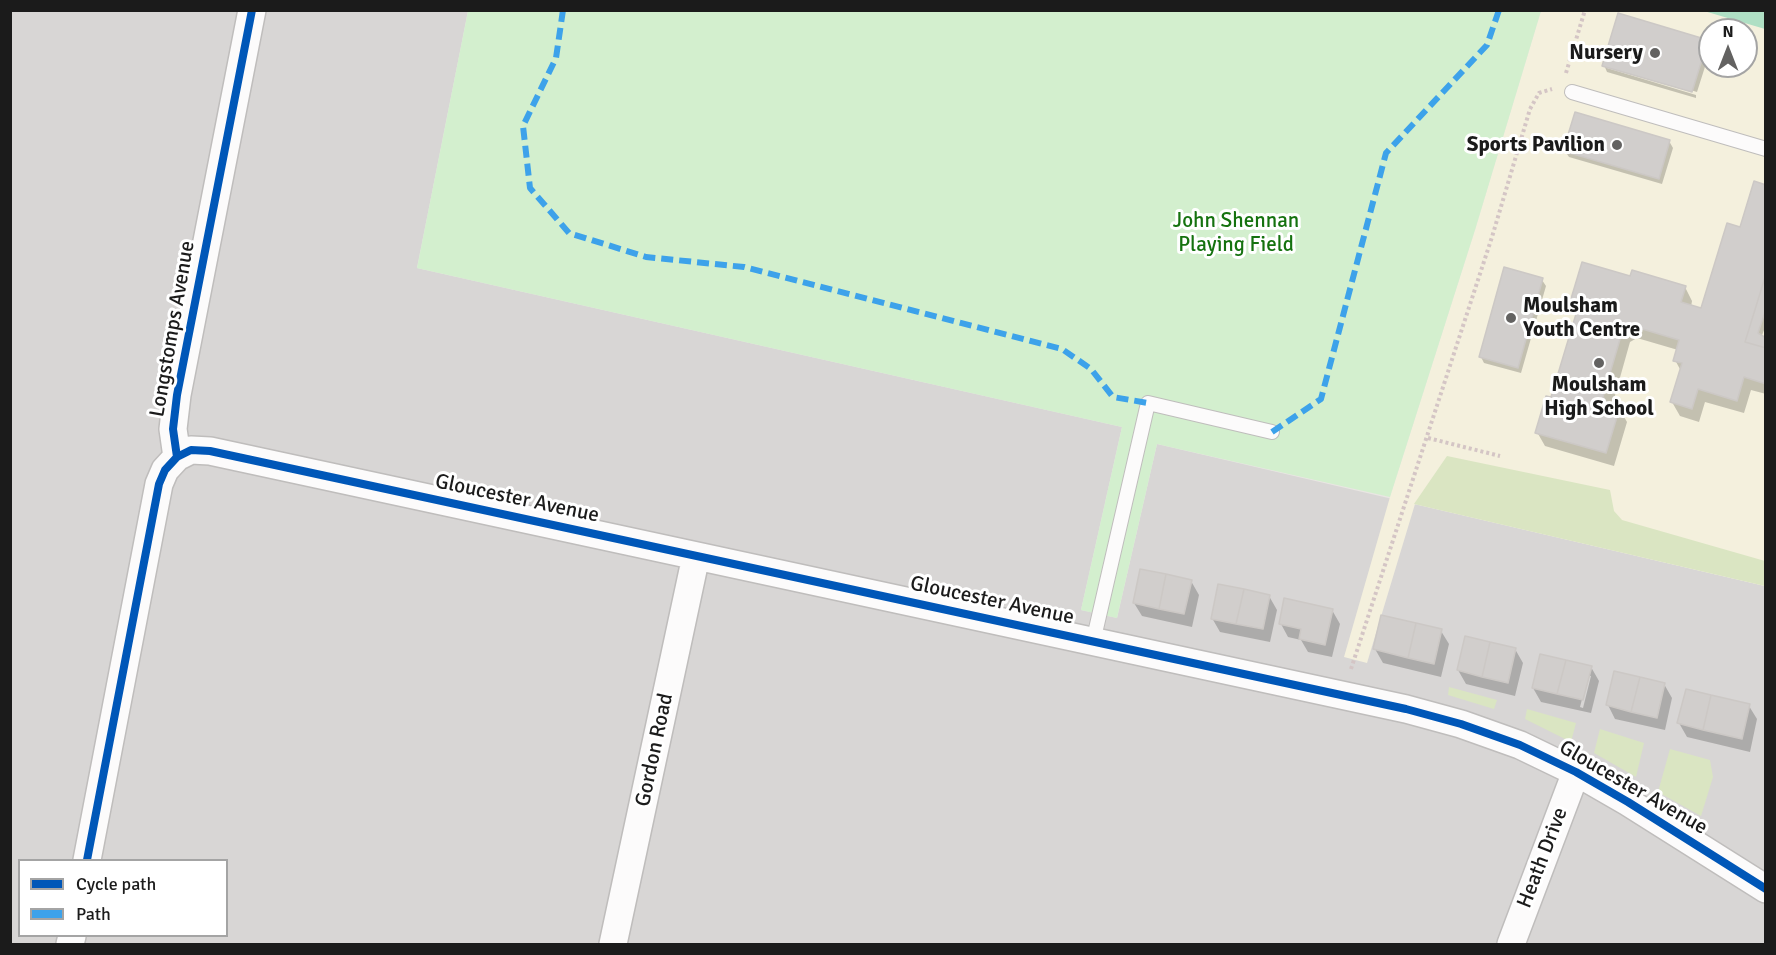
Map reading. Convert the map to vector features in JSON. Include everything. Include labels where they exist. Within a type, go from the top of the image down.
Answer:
[{"type":"street","name":"Longstomps Avenue","points":[[177,457],[173,429],[177,395],[252,10]]},
{"type":"street","name":"Gloucester Avenue","points":[[177,457],[191,450],[210,451],[1343,695],[1461,724],[1520,745],[1576,772],[1766,888]]},
{"type":"street","points":[[87,859],[159,484],[165,470],[177,457]]},
{"type":"street","name":"Gordon Road","points":[[613,945],[696,556]]},
{"type":"street","name":"Heath Drive","points":[[1510,945],[1576,772]]},
{"type":"lane","points":[[1567,90],[1766,149]]},
{"type":"lane","points":[[1093,642],[1148,403],[1272,432]]},
{"type":"path","points":[[1343,695],[1428,438],[1530,109],[1539,93],[1550,89],[1567,90],[1586,10]]},
{"type":"path","points":[[1428,438],[1500,456]]},
{"type":"shaded area","points":[[10,11],[468,11],[417,268],[1122,427],[1081,610],[1117,618],[1157,444],[1765,586],[1765,944],[11,944]]},
{"type":"shaded area","name":"Moulsham High School","points":[[1541,11],[1765,11],[1765,586],[1415,504],[1367,663],[1344,657],[1390,497],[1475,230]]},
{"type":"green space","name":"John Shennan Playing Field","points":[[468,11],[1541,11],[1475,230],[1390,497],[1157,444],[1117,618],[1081,610],[1122,427],[417,268]]},
{"type":"green space","points":[[1704,11],[1765,11],[1765,29],[1758,27],[1758,18],[1728,18]]},
{"type":"green space","points":[[1447,456],[1610,490],[1614,511],[1622,520],[1765,561],[1765,586],[1414,504]]},
{"type":"green space","points":[[1449,687],[1497,700],[1494,709],[1448,695]]},
{"type":"green space","points":[[1527,709],[1576,723],[1571,742],[1525,719]]},
{"type":"green space","points":[[1600,729],[1644,743],[1636,777],[1594,753]]},
{"type":"green space","points":[[1670,749],[1710,760],[1713,777],[1701,816],[1658,792]]},
{"type":"building","name":"Nursery","points":[[1618,13],[1698,37],[1698,72],[1692,92],[1602,66]]},
{"type":"building","name":"Sports Pavilion","points":[[1575,112],[1670,140],[1659,179],[1563,151]]},
{"type":"building","points":[[1754,181],[1766,185],[1766,274],[1745,342],[1766,348],[1766,384],[1744,377],[1737,401],[1698,389],[1692,409],[1670,402],[1682,363],[1673,361],[1679,340],[1629,325],[1623,329],[1603,397],[1607,403],[1620,407],[1606,453],[1535,433],[1546,396],[1551,397],[1579,304],[1570,302],[1582,262],[1630,276],[1632,270],[1686,286],[1681,302],[1701,308],[1727,223],[1740,227]]},
{"type":"building","name":"Moulsham Youth Centre","points":[[1504,267],[1543,278],[1518,368],[1479,357]]},
{"type":"building","points":[[1766,274],[1766,309],[1758,333],[1766,338],[1766,348],[1745,342]]},
{"type":"building","points":[[1140,569],[1166,574],[1159,609],[1133,603]]},
{"type":"building","points":[[1166,574],[1192,580],[1184,614],[1159,609]]},
{"type":"building","points":[[1218,584],[1244,589],[1236,624],[1211,619]]},
{"type":"building","points":[[1244,589],[1270,595],[1263,629],[1236,624]]},
{"type":"building","points":[[1284,598],[1333,609],[1325,645],[1299,639],[1301,629],[1279,624]]},
{"type":"building","points":[[1381,615],[1416,623],[1408,658],[1373,649]]},
{"type":"building","points":[[1416,623],[1442,629],[1434,664],[1408,658]]},
{"type":"building","points":[[1465,636],[1490,642],[1482,677],[1457,670]]},
{"type":"building","points":[[1490,642],[1516,648],[1508,683],[1482,677]]},
{"type":"building","points":[[1540,654],[1566,660],[1557,694],[1532,688]]},
{"type":"building","points":[[1566,660],[1592,666],[1583,700],[1557,694]]},
{"type":"building","points":[[1614,671],[1640,677],[1631,712],[1606,705]]},
{"type":"building","points":[[1640,677],[1665,683],[1657,718],[1631,712]]},
{"type":"building","points":[[1686,689],[1711,695],[1703,730],[1677,723]]},
{"type":"building","points":[[1711,695],[1750,704],[1742,739],[1703,730]]},
{"type":"marked path","points":[[563,10],[556,58],[523,126],[530,188],[569,233],[646,257],[744,267],[1062,349],[1091,369],[1113,397],[1148,403]]},
{"type":"marked path","points":[[1272,432],[1321,399],[1386,153],[1487,45],[1499,10]]},
{"type":"cycle path","points":[[177,457],[173,429],[177,395],[252,10]]},
{"type":"cycle path","points":[[87,859],[159,484],[165,470],[177,457],[191,450],[210,451],[1406,709],[1461,724],[1520,745],[1576,772],[1766,889]]},
{"type":"place","name":"Nursery","points":[[1655,53]]},
{"type":"place","name":"Sports Pavilion","points":[[1617,145]]},
{"type":"place","name":"Moulsham Youth Centre","points":[[1511,318]]},
{"type":"place","name":"Moulsham High School","points":[[1599,363]]}]
